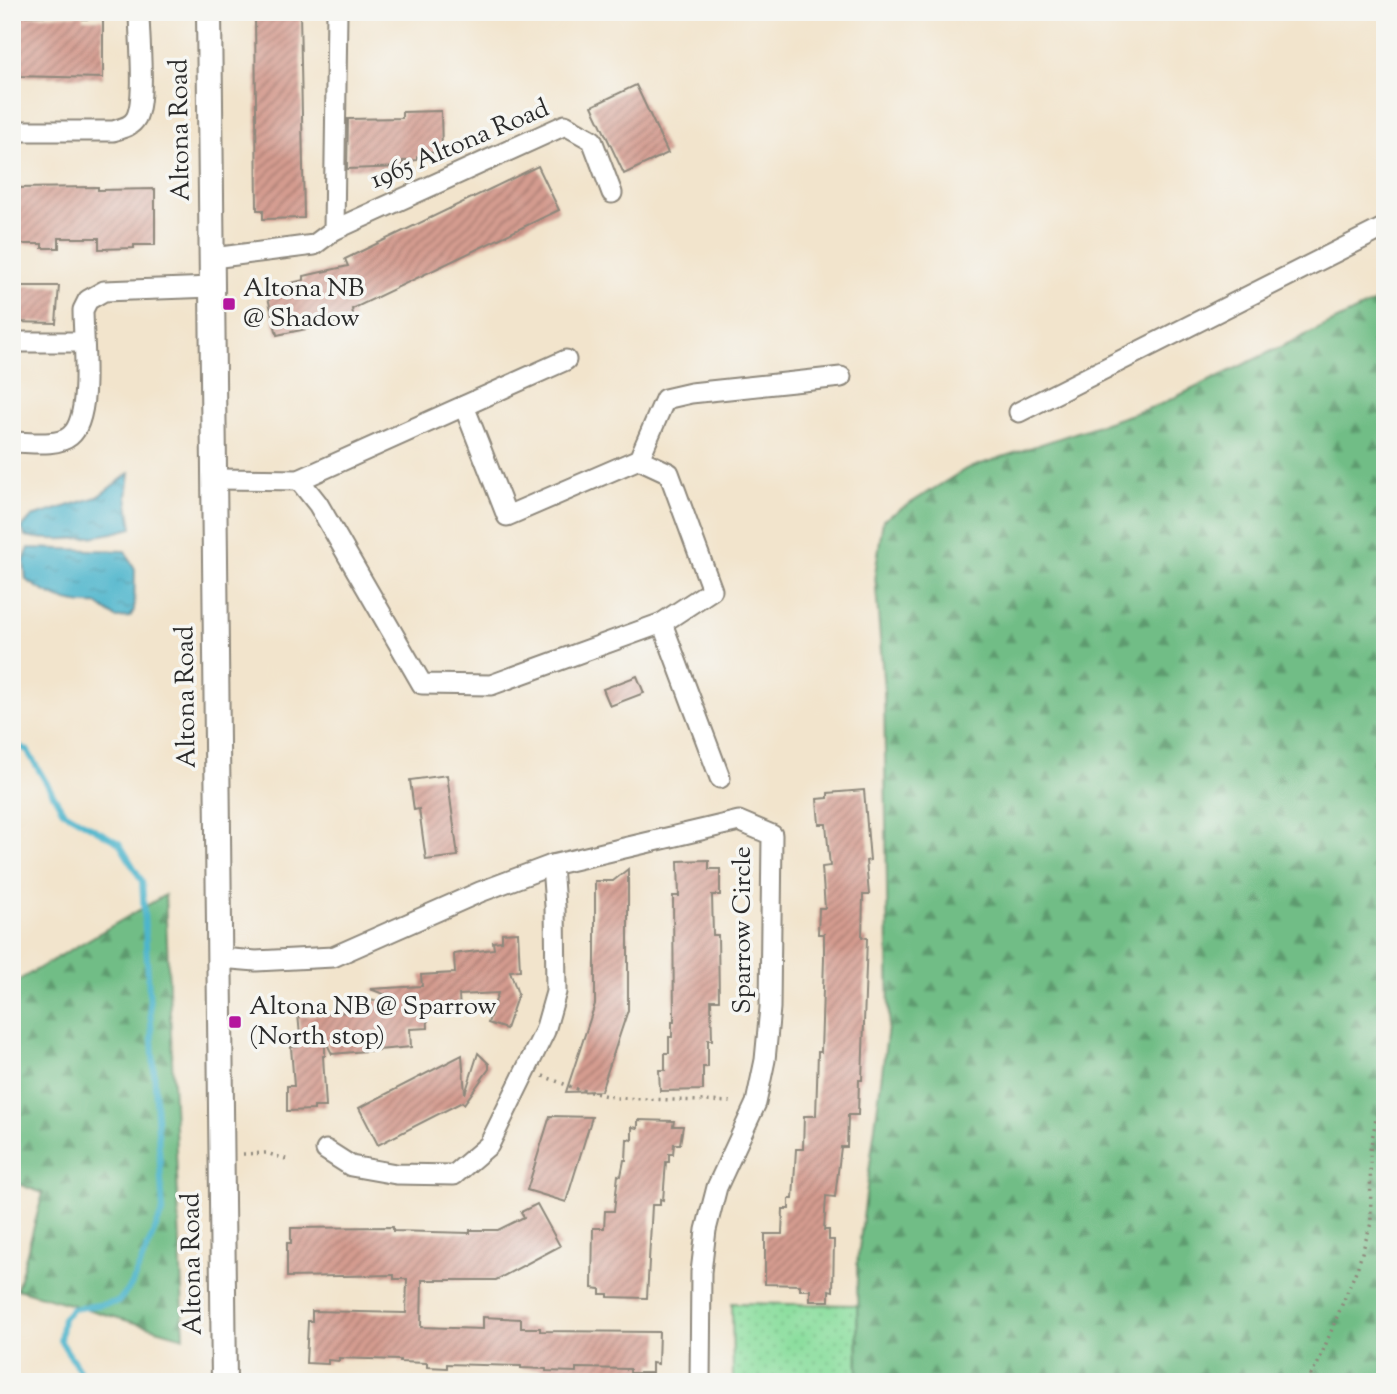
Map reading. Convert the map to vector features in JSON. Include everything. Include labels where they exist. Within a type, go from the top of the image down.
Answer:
[{"type":"main road","name":"Altona Road","points":[[209,12],[224,1382]]},
{"type":"street","points":[[12,131],[113,131],[128,127],[136,118],[141,101],[139,12]]},
{"type":"street","name":"1965 Altona Road","points":[[334,229],[337,12]]},
{"type":"street","name":"1965 Altona Road","points":[[213,258],[314,245],[334,229],[565,125],[592,140],[612,193]]},
{"type":"street","points":[[1019,412],[1385,227]]},
{"type":"street","points":[[12,442],[57,442],[71,436],[80,423],[84,407],[83,310],[94,295],[104,291],[213,287]]},
{"type":"street","points":[[12,342],[83,342]]},
{"type":"street","points":[[215,479],[299,480],[566,360]]},
{"type":"street","points":[[464,406],[507,516],[639,459],[666,399],[691,393],[841,377]]},
{"type":"street","points":[[299,480],[318,504],[422,684],[491,685],[662,623],[712,590],[669,473],[639,459]]},
{"type":"street","points":[[662,623],[720,778]]},
{"type":"street","name":"Sparrow Circle","points":[[220,957],[256,961],[333,957],[480,892],[552,865],[739,821],[772,835],[771,1008],[765,1060],[756,1103],[717,1187],[706,1230],[701,1272],[700,1382]]},
{"type":"street","points":[[326,1150],[351,1166],[396,1174],[454,1175],[489,1145],[528,1070],[545,1031],[556,992],[552,865]]},
{"type":"path","points":[[528,1070],[577,1089],[616,1098],[756,1103]]},
{"type":"path","points":[[1307,1382],[1318,1363],[1359,1266],[1371,1223],[1370,1150],[1385,1084]]},
{"type":"path","points":[[221,1154],[266,1153],[289,1160]]},
{"type":"green space","points":[[1385,297],[1385,1382],[858,1382],[857,1264],[889,1019],[884,691],[875,574],[883,520],[966,469],[1159,405]]},
{"type":"green space","points":[[165,895],[184,1337],[17,1289],[43,1193],[12,1182],[12,984]]},
{"type":"green space","points":[[732,1303],[857,1305],[858,1382],[733,1382]]},
{"type":"water","points":[[130,473],[127,497],[132,528],[79,538],[25,536],[22,528],[32,517],[97,497]]},
{"type":"water","points":[[29,548],[125,551],[135,569],[134,610],[130,617],[116,618],[97,604],[77,603],[59,598],[26,580],[24,561]]},
{"type":"building","points":[[255,12],[300,12],[304,218],[263,219],[263,210],[257,210]]},
{"type":"building","points":[[83,15],[83,19],[103,19],[103,78],[12,76],[12,16]]},
{"type":"building","points":[[636,85],[668,153],[624,174],[592,106]]},
{"type":"building","points":[[441,111],[442,152],[423,153],[423,157],[417,157],[417,160],[403,161],[403,167],[347,169],[348,119],[402,118],[402,112]]},
{"type":"building","points":[[538,166],[559,210],[352,309],[354,319],[277,335],[266,289],[304,280],[304,276],[348,266],[345,259]]},
{"type":"building","points":[[98,187],[98,190],[155,189],[155,245],[99,249],[99,238],[59,238],[59,248],[42,248],[42,244],[12,244],[12,188]]},
{"type":"building","points":[[12,286],[59,286],[56,323],[12,322]]},
{"type":"building","points":[[637,676],[644,693],[610,706],[603,689]]},
{"type":"building","points":[[447,775],[458,856],[426,860],[419,809],[414,810],[410,780]]},
{"type":"building","points":[[864,790],[870,860],[866,861],[869,895],[863,895],[862,937],[867,938],[862,1080],[859,1080],[858,1115],[848,1115],[847,1147],[841,1147],[835,1197],[826,1196],[824,1230],[829,1230],[829,1240],[834,1240],[833,1291],[829,1290],[829,1301],[810,1301],[810,1290],[800,1290],[800,1285],[765,1284],[765,1234],[782,1234],[783,1209],[789,1209],[789,1199],[793,1199],[796,1149],[803,1149],[804,1116],[816,1116],[824,959],[824,934],[818,934],[819,908],[825,908],[822,867],[830,866],[826,824],[819,824],[817,799],[828,798],[828,793]]},
{"type":"building","points":[[709,860],[709,869],[720,869],[720,895],[712,895],[713,935],[718,935],[719,1000],[711,1000],[712,1040],[708,1040],[708,1067],[703,1067],[703,1090],[660,1091],[659,1070],[665,1070],[665,1053],[669,1053],[669,1037],[672,1037],[674,1022],[673,896],[679,896],[678,861]]},
{"type":"building","points":[[628,869],[628,1010],[601,1091],[566,1092],[595,1004],[595,881],[613,881]]},
{"type":"building","points":[[518,932],[520,970],[510,971],[518,994],[506,1029],[488,1023],[498,993],[459,995],[460,1011],[437,1012],[427,1009],[428,1028],[410,1029],[411,1047],[332,1054],[325,1040],[323,1056],[326,1107],[287,1111],[287,1086],[294,1086],[291,1047],[301,1046],[298,1014],[305,1016],[366,1010],[366,1001],[389,1000],[389,996],[370,989],[422,986],[421,975],[455,973],[454,954],[494,949],[493,942],[502,941],[502,933]]},
{"type":"building","points":[[478,1053],[489,1064],[489,1069],[464,1104],[462,1102],[378,1145],[359,1108],[462,1055],[465,1094]]},
{"type":"building","points":[[550,1116],[592,1117],[566,1202],[527,1190]]},
{"type":"building","points":[[638,1120],[674,1121],[673,1126],[683,1126],[680,1144],[674,1144],[673,1154],[669,1154],[669,1162],[666,1162],[663,1200],[660,1199],[660,1205],[652,1205],[647,1298],[608,1297],[608,1294],[600,1294],[600,1289],[592,1288],[593,1228],[604,1228],[605,1211],[614,1211],[618,1175],[621,1176],[626,1160],[627,1139],[632,1140],[632,1127],[638,1128]]},
{"type":"building","points":[[537,1204],[560,1246],[496,1280],[422,1280],[421,1327],[483,1329],[483,1317],[521,1319],[521,1328],[540,1328],[540,1331],[659,1332],[658,1364],[652,1363],[652,1373],[630,1373],[630,1369],[576,1368],[576,1372],[546,1371],[521,1366],[447,1364],[447,1368],[427,1367],[427,1363],[400,1360],[339,1358],[339,1361],[328,1360],[328,1364],[306,1363],[308,1321],[312,1321],[312,1311],[406,1313],[407,1279],[394,1279],[394,1275],[287,1277],[287,1243],[291,1243],[291,1228],[393,1227],[393,1231],[470,1233],[470,1230],[498,1230],[524,1217],[521,1212]]},
{"type":"waterway","points":[[12,743],[27,750],[63,811],[119,843],[142,881],[163,1211],[131,1286],[118,1302],[72,1309],[63,1318],[60,1340],[87,1382]]},
{"type":"place","name":"Altona NB @ Shadow","points":[[229,304]]},
{"type":"place","name":"Altona NB @ Sparrow (North stop)","points":[[235,1022]]}]
